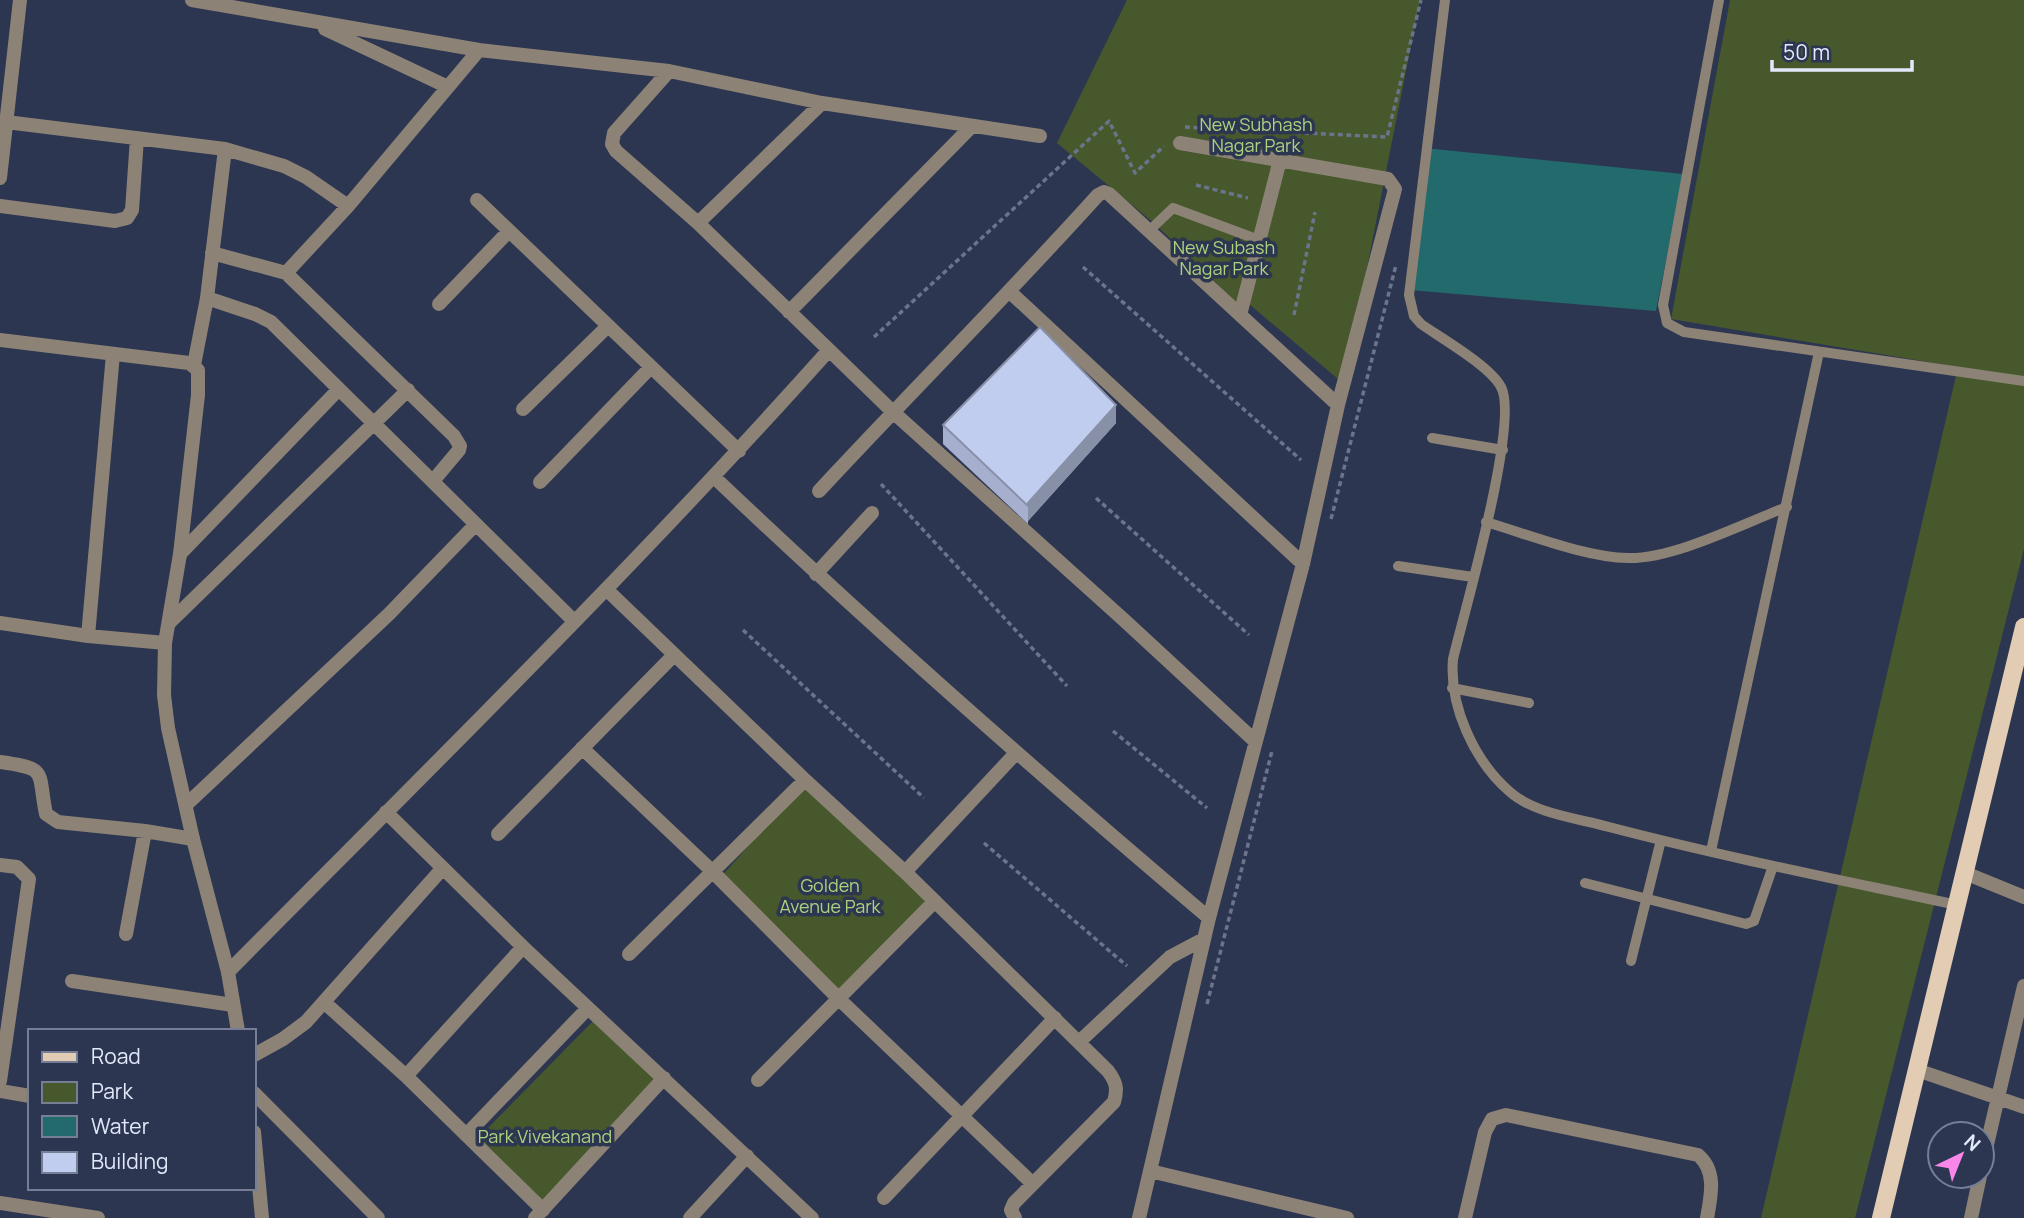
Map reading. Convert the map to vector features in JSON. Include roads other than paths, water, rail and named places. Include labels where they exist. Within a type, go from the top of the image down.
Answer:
[{"type":"main road","points":[[1881,1218],[1965,873],[2017,689],[2024,627]]},
{"type":"street","points":[[0,178],[6,122],[5,81],[20,0]]},
{"type":"street","points":[[201,1],[480,50],[669,71],[822,103],[1040,136]]},
{"type":"street","points":[[311,22],[448,87]]},
{"type":"street","points":[[286,273],[348,206],[480,50]]},
{"type":"street","points":[[669,71],[617,129],[612,137],[616,151],[698,223],[893,412],[1255,741]]},
{"type":"street","points":[[698,223],[822,103]]},
{"type":"street","points":[[6,122],[225,149],[284,166],[306,177],[348,206]]},
{"type":"street","points":[[789,312],[972,126]]},
{"type":"street","points":[[0,206],[121,220],[132,211],[137,138]]},
{"type":"street","points":[[1139,1218],[1209,918],[1303,564],[1338,405],[1395,189],[1392,181],[1388,179],[1180,143]]},
{"type":"street","points":[[225,149],[207,298],[194,365],[199,375],[198,395],[180,554],[165,643],[166,713],[193,839],[228,972],[238,1029]]},
{"type":"street","points":[[1240,315],[1280,160]]},
{"type":"street","points":[[819,491],[1010,292],[1100,193],[1109,194],[1150,230],[1338,405]]},
{"type":"street","points":[[477,200],[739,451]]},
{"type":"street","points":[[439,304],[509,231]]},
{"type":"street","points":[[212,253],[286,273],[454,436],[460,446],[433,481]]},
{"type":"street","points":[[1010,292],[1303,564]]},
{"type":"street","points":[[207,298],[271,322],[575,621]]},
{"type":"street","points":[[523,409],[608,326]]},
{"type":"street","points":[[0,340],[194,365]]},
{"type":"street","points":[[228,972],[606,589],[739,451],[829,350]]},
{"type":"street","points":[[88,636],[113,354]]},
{"type":"street","points":[[540,482],[651,367]]},
{"type":"street","points":[[180,554],[339,390]]},
{"type":"street","points":[[169,623],[408,390]]},
{"type":"street","points":[[714,477],[816,574],[1016,752],[1209,918]]},
{"type":"street","points":[[816,574],[872,513]]},
{"type":"street","points":[[187,804],[389,614],[476,524]]},
{"type":"street","points":[[606,589],[905,872],[1114,1079],[1114,1102],[1014,1203],[1011,1210],[1015,1218]]},
{"type":"street","points":[[0,623],[88,636],[165,643]]},
{"type":"street","points":[[498,834],[674,655]]},
{"type":"street","points":[[582,748],[1032,1183]]},
{"type":"street","points":[[905,872],[1016,752]]},
{"type":"street","points":[[0,762],[31,767],[37,771],[43,787],[46,814],[50,819],[193,839]]},
{"type":"street","points":[[629,954],[805,780]]},
{"type":"street","points":[[386,812],[523,947],[747,1156],[801,1215]]},
{"type":"street","points":[[126,933],[145,831]]},
{"type":"street","points":[[0,865],[17,867],[29,879],[0,1081]]},
{"type":"street","points":[[256,1054],[297,1031],[325,1003],[442,869]]},
{"type":"street","points":[[1965,873],[2024,897]]},
{"type":"street","points":[[758,1080],[935,901]]},
{"type":"street","points":[[1079,1042],[1170,957],[1204,939]]},
{"type":"street","points":[[406,1076],[523,947]]},
{"type":"street","points":[[72,981],[233,1005]]},
{"type":"street","points":[[1992,1120],[2024,986]]},
{"type":"street","points":[[325,1003],[466,1135],[539,1214],[664,1078]]},
{"type":"street","points":[[466,1135],[588,1008]]},
{"type":"street","points":[[884,1198],[1055,1018]]},
{"type":"street","points":[[1917,1070],[2024,1107]]},
{"type":"street","points":[[0,1091],[28,1096]]},
{"type":"street","points":[[256,1095],[378,1218]]},
{"type":"street","points":[[1465,1218],[1485,1132],[1492,1119],[1506,1115],[1698,1155],[1704,1160],[1711,1178],[1712,1190],[1707,1218]]},
{"type":"street","points":[[256,1155],[262,1218]]},
{"type":"street","points":[[691,1218],[747,1156]]},
{"type":"street","points":[[1150,1171],[1294,1212],[1347,1218]]},
{"type":"street","points":[[1970,1218],[1977,1190]]},
{"type":"street","points":[[0,1203],[98,1218]]},
{"type":"lane","points":[[1445,0],[1409,295],[1414,316],[1421,324],[1483,368],[1502,388],[1505,399],[1503,450],[1452,659],[1452,688],[1458,709],[1487,767],[1510,792],[1536,807],[1661,840],[1957,905]]},
{"type":"lane","points":[[1719,0],[1663,305],[1667,323],[1684,332],[2024,381]]},
{"type":"lane","points":[[1150,230],[1173,208],[1259,240]]},
{"type":"lane","points":[[1711,851],[1819,352]]},
{"type":"lane","points":[[1432,438],[1503,450]]},
{"type":"lane","points":[[1486,522],[1602,556],[1650,557],[1674,551],[1787,507]]},
{"type":"lane","points":[[1398,566],[1473,577]]},
{"type":"lane","points":[[1452,688],[1529,703]]},
{"type":"lane","points":[[1631,961],[1661,840]]},
{"type":"lane","points":[[1585,883],[1646,897],[1741,925],[1754,921],[1773,866]]},
{"type":"water","points":[[1424,148],[1683,174],[1656,311],[1410,290]]},
{"type":"park label","name":"New Subhash Nagar Park","points":[[1256,134]]},
{"type":"park label","name":"New Subash Nagar Park","points":[[1224,257]]},
{"type":"park label","name":"Golden Avenue Park","points":[[830,896]]},
{"type":"park label","name":"Park Vivekanand","points":[[545,1136]]}]
